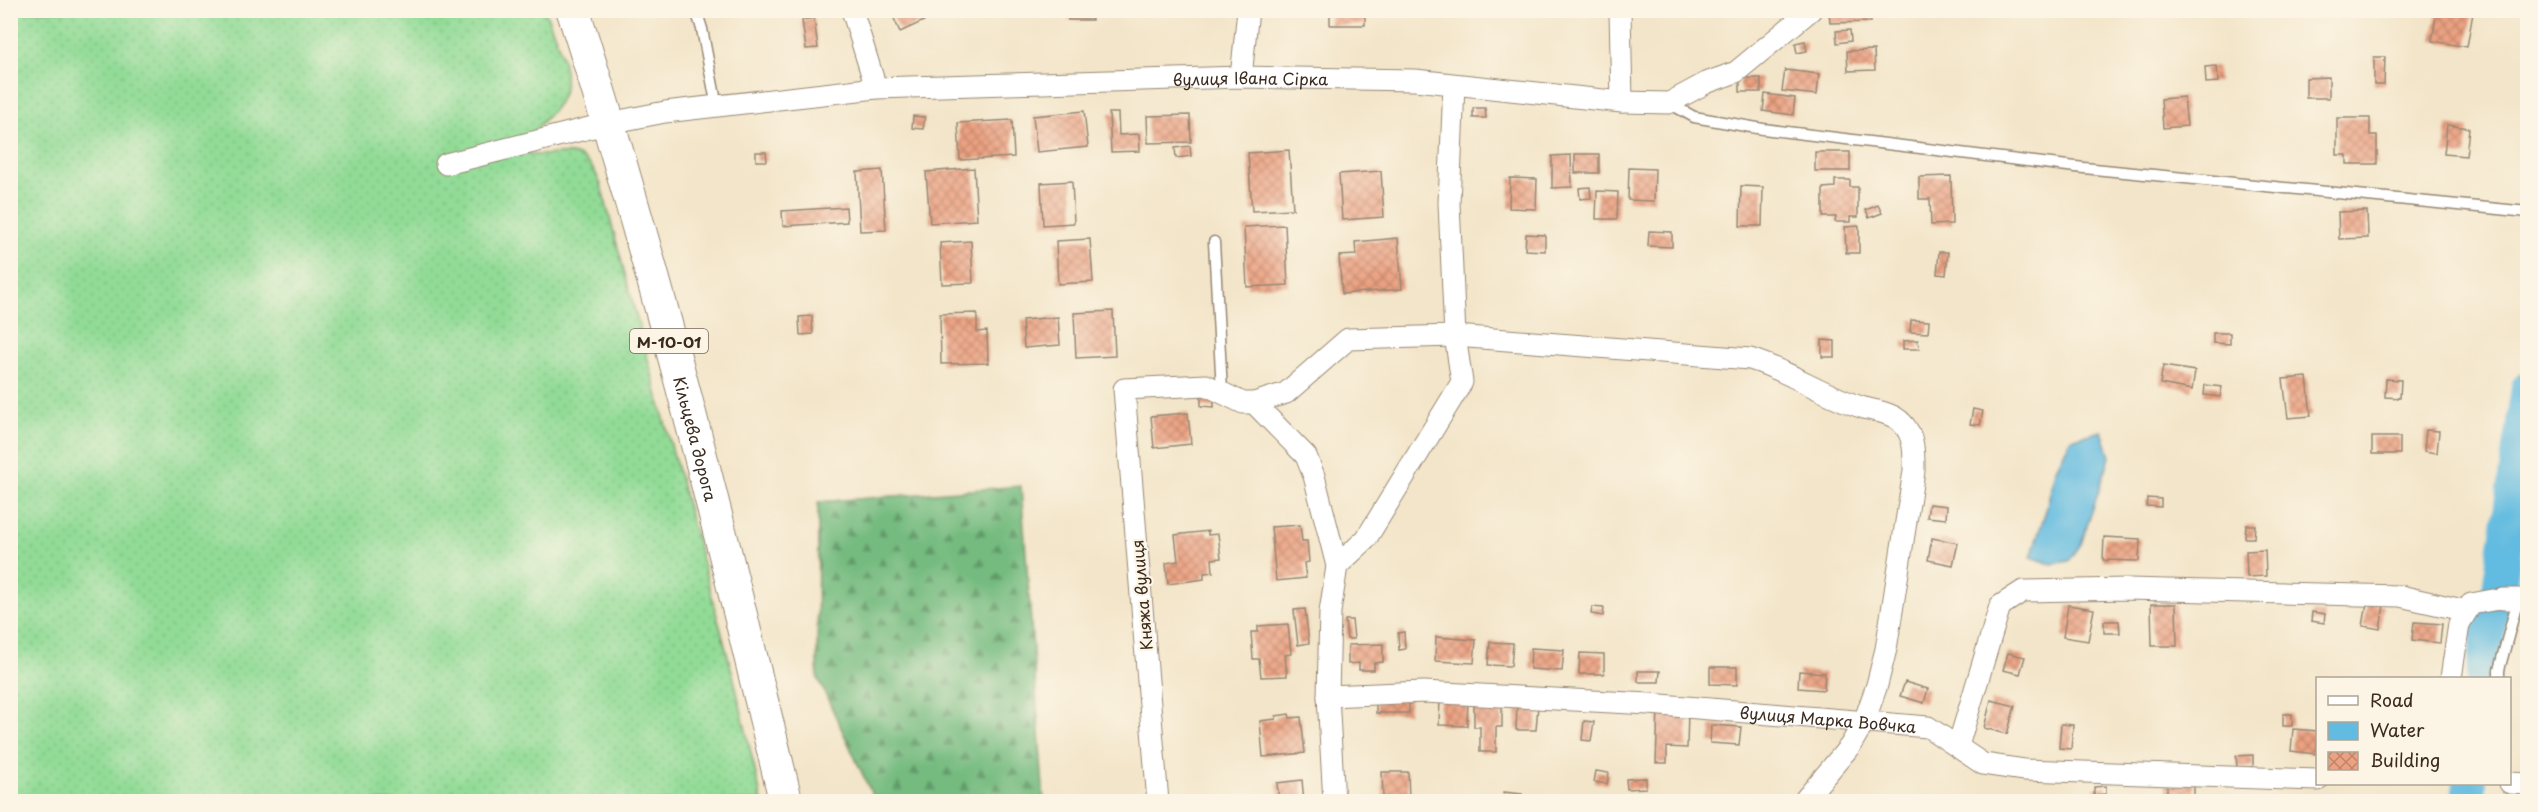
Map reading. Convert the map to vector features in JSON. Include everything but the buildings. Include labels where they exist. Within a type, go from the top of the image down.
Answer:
[{"type":"highway","name":"Кільцева дорога","points":[[573,10],[609,123],[717,515],[786,801]]},
{"type":"street","points":[[852,10],[876,88]]},
{"type":"street","points":[[1241,77],[1248,10]]},
{"type":"street","points":[[1620,10],[1622,102]]},
{"type":"street","points":[[1669,103],[1706,83],[1736,72],[1810,10]]},
{"type":"street","name":"вулиця Івана Сірка","points":[[446,164],[609,123],[665,112],[876,88],[1241,77],[1415,80],[1622,102],[1669,103]]},
{"type":"street","points":[[1337,566],[1366,539],[1462,382],[1455,336],[1449,204],[1454,85]]},
{"type":"street","points":[[1222,391],[1243,404],[1286,393],[1348,339],[1455,336],[1750,359],[1774,366],[1818,389],[1857,406],[1893,416],[1903,423],[1913,443],[1914,471],[1886,649],[1877,685],[1864,722],[1850,747],[1803,801]]},
{"type":"street","name":"Княжа вулиця","points":[[1158,801],[1124,389],[1206,385],[1222,391]]},
{"type":"street","points":[[1254,403],[1306,456],[1314,476],[1337,566],[1330,612],[1328,696],[1334,801]]},
{"type":"street","points":[[1958,746],[2000,606],[2023,591],[2128,589],[2400,596],[2467,611]]},
{"type":"street","points":[[2451,677],[2458,624],[2471,604],[2510,599]]},
{"type":"street","name":"вулиця Марка Вовчка","points":[[1328,696],[1424,693],[1649,704],[1928,727],[1983,764],[2024,770],[2316,780]]},
{"type":"street","points":[[2511,783],[2528,783]]},
{"type":"lane","points":[[696,10],[702,29],[717,107]]},
{"type":"lane","points":[[1669,103],[1694,117],[1763,129],[2084,168],[2528,212]]},
{"type":"lane","points":[[1214,242],[1222,391]]},
{"type":"lane","points":[[2499,677],[2510,599]]},
{"type":"green space","points":[[10,11],[545,11],[563,60],[565,86],[554,109],[532,133],[522,150],[532,154],[574,155],[584,159],[593,169],[601,185],[734,679],[762,801],[11,801]]},
{"type":"green space","points":[[1021,486],[1044,801],[875,801],[817,676],[818,502]]},
{"type":"water","points":[[2102,431],[2110,457],[2081,544],[2069,561],[2051,564],[2031,557],[2046,510],[2055,471],[2071,439]]},
{"type":"waterway","points":[[2483,677],[2490,619],[2498,596],[2528,388]]},
{"type":"waterway","points":[[2468,802],[2470,785]]}]
